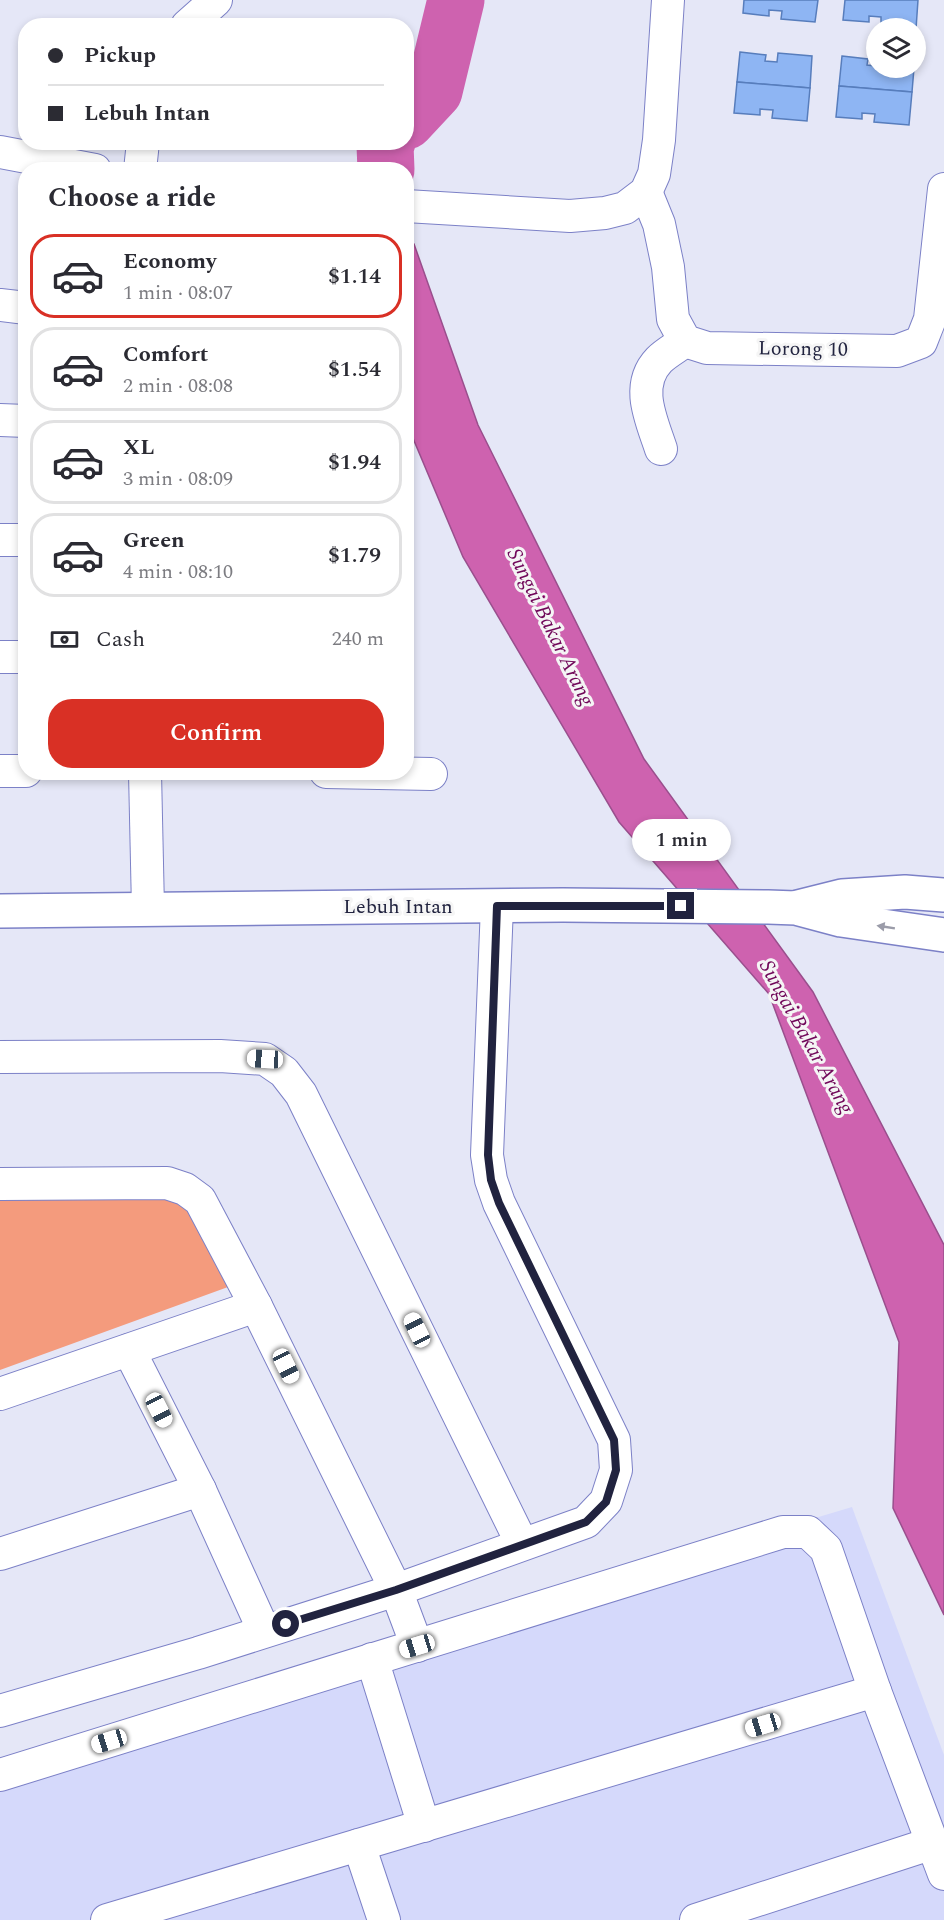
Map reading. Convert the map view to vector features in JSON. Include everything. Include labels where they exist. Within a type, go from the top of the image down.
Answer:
[{"type":"main road","name":"Lebuh Intan","points":[[0,911],[497,906],[782,907],[842,896],[905,892],[944,895]]},
{"type":"main road","name":"Lebuh Intan","points":[[782,907],[841,920],[944,935]]},
{"type":"street","points":[[196,18],[216,0]]},
{"type":"street","points":[[414,207],[570,216],[606,213],[625,208],[646,192],[654,174],[659,140],[668,0]]},
{"type":"street","points":[[0,152],[53,162]]},
{"type":"street","name":"Lorong 10","points":[[685,341],[707,348],[897,351],[921,342],[930,319],[944,189]]},
{"type":"street","points":[[646,192],[659,224],[668,267],[673,319],[685,341],[660,359],[651,370],[645,387],[646,404],[661,449]]},
{"type":"street","points":[[0,305],[18,307]]},
{"type":"street","points":[[0,420],[18,421]]},
{"type":"street","points":[[0,540],[18,540]]},
{"type":"street","points":[[0,657],[18,657]]},
{"type":"street","points":[[0,771],[18,771]]},
{"type":"street","points":[[414,774],[431,774]]},
{"type":"street","points":[[145,780],[148,909]]},
{"type":"street","points":[[0,1711],[198,1653],[396,1590],[586,1522],[606,1502],[616,1470],[614,1440],[499,1203],[491,1180],[488,1155],[497,906]]},
{"type":"street","points":[[0,1057],[220,1056],[265,1059],[284,1072],[301,1094],[522,1545]]},
{"type":"street","points":[[0,1184],[167,1183],[185,1189],[200,1200],[256,1305],[396,1590],[417,1646]]},
{"type":"street","points":[[0,1394],[256,1305]]},
{"type":"street","points":[[129,1350],[200,1490],[264,1631]]},
{"type":"street","points":[[0,1554],[200,1490]]},
{"type":"street","points":[[0,1775],[783,1533],[808,1532],[826,1549],[875,1692],[944,1874]]},
{"type":"street","points":[[372,1659],[424,1826]]},
{"type":"street","points":[[107,1920],[875,1692]]},
{"type":"street","points":[[696,1920],[933,1843]]},
{"type":"street","points":[[359,1845],[384,1920]]},
{"type":"shaded area","points":[[154,1196],[174,1201],[195,1217],[222,1265],[228,1287],[0,1370],[0,1199]]},
{"type":"shaded area","points":[[852,1507],[944,1755],[944,1920],[0,1920],[0,1762]]},
{"type":"water","name":"Sungai Bakar Arang","points":[[414,244],[478,425],[644,759],[813,992],[944,1245],[944,1615],[893,1508],[899,1342],[769,994],[619,822],[463,557],[414,441]]},
{"type":"building","points":[[744,0],[818,0],[815,22],[781,19],[782,11],[769,10],[769,16],[743,13]]},
{"type":"building","points":[[845,0],[918,0],[917,18],[869,16],[866,22],[843,20]]},
{"type":"building","points":[[740,52],[766,55],[765,61],[777,62],[778,53],[812,56],[810,88],[737,82]]},
{"type":"building","points":[[842,56],[866,59],[866,78],[913,78],[912,92],[839,86]]},
{"type":"building","points":[[737,82],[810,88],[807,121],[772,118],[773,110],[760,109],[760,115],[734,113]]},
{"type":"building","points":[[839,86],[912,92],[909,125],[874,122],[875,114],[862,113],[862,119],[836,117]]},
{"type":"waterway","name":"Sungai Bakar Arang","points":[[414,112],[434,91],[456,0]]},
{"type":"waterway","name":"Sungai Bakar Arang","points":[[385,150],[386,162]]},
{"type":"route","points":[[286,1624],[396,1590],[586,1522],[606,1502],[616,1470],[614,1440],[499,1203],[491,1180],[488,1155],[497,906],[681,906]]}]
